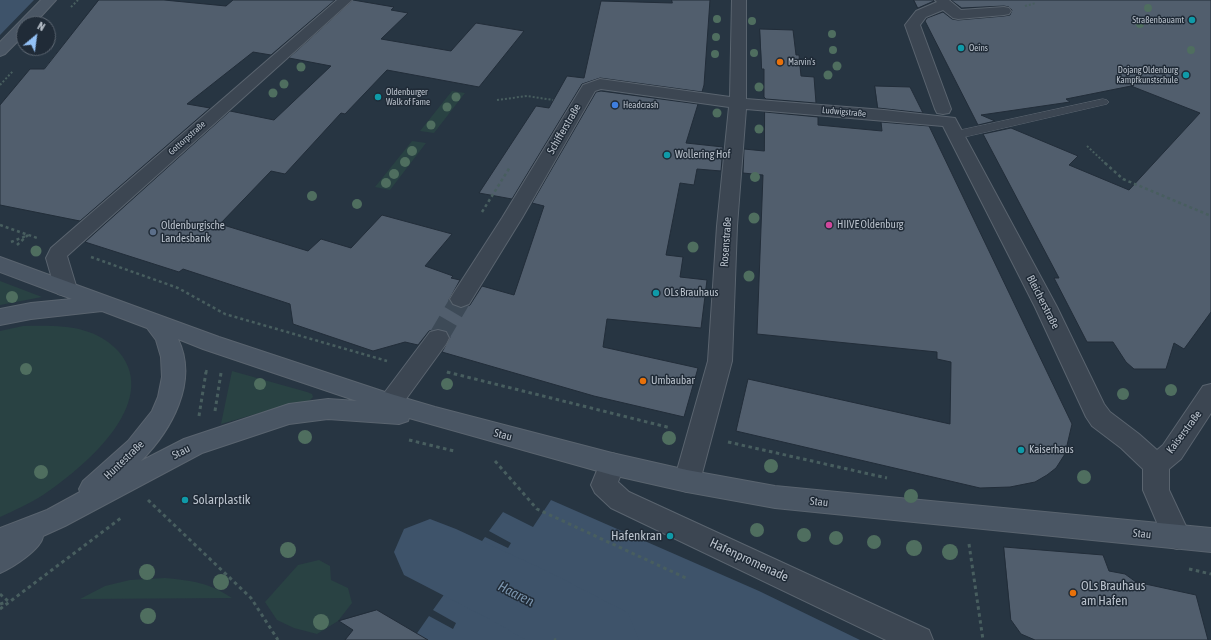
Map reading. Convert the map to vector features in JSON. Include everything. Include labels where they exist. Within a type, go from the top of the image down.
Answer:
[{"type":"street","points":[[34,16],[50,0]]},
{"type":"street","name":"Gottorpstraße","points":[[66,289],[56,258],[58,253],[345,0]]},
{"type":"street","name":"Rosenstraße","points":[[687,481],[720,361],[727,226],[738,103],[739,0]]},
{"type":"street","points":[[944,2],[958,16],[1004,11]]},
{"type":"street","name":"Bleicherstraße","points":[[944,2],[921,14],[912,25],[949,122],[1046,307],[1095,410],[1102,419],[1130,440],[1156,465]]},
{"type":"street","points":[[0,52],[16,35]]},
{"type":"street","name":"Schifferstraße","points":[[461,299],[512,218],[589,88],[600,84],[738,103]]},
{"type":"street","name":"Ludwigstraße","points":[[738,103],[876,114],[949,122]]},
{"type":"street","name":"Stau","points":[[0,264],[221,347],[435,418],[612,464],[687,481],[775,497],[1211,540]]},
{"type":"street","name":"Stau","points":[[0,318],[44,309],[106,303]]},
{"type":"street","name":"Huntestraße","points":[[0,560],[56,518],[106,477],[136,450],[150,433],[168,402],[174,380],[174,367],[169,343],[155,322]]},
{"type":"street","points":[[390,403],[438,338]]},
{"type":"street","name":"Kaiserstraße","points":[[1156,465],[1172,452],[1211,393]]},
{"type":"street","name":"Stau","points":[[56,518],[193,446],[289,414],[328,409],[435,418]]},
{"type":"street","name":"Hafenpromenade","points":[[612,464],[604,485],[620,500],[918,640]]},
{"type":"street","points":[[1156,465],[1156,490],[1177,537]]},
{"type":"street","points":[[0,541],[56,518]]},
{"type":"lane","points":[[949,122],[1103,102]]},
{"type":"path","points":[[497,100],[527,96],[579,103]]},
{"type":"path","points":[[1087,146],[1123,179],[1211,216]]},
{"type":"path","points":[[0,225],[178,288],[225,314]]},
{"type":"path","points":[[7,244],[28,235]]},
{"type":"path","points":[[198,419],[208,364]]},
{"type":"path","points":[[214,413],[222,368]]},
{"type":"path","points":[[403,439],[456,451]]},
{"type":"path","points":[[501,461],[494,460],[537,509],[688,579]]},
{"type":"path","points":[[140,503],[152,494]]},
{"type":"path","points":[[146,498],[251,598],[278,640]]},
{"type":"path","points":[[0,609],[122,517]]},
{"type":"path","points":[[968,540],[983,640]]},
{"type":"path","points":[[0,594],[10,602]]},
{"type":"path","points":[[0,604],[10,602]]},
{"type":"green space","points":[[452,91],[465,93],[434,133],[420,131]]},
{"type":"green space","points":[[412,141],[426,143],[390,190],[375,187]]},
{"type":"green space","points":[[0,281],[42,297],[0,305]]},
{"type":"green space","points":[[23,326],[62,326],[87,331],[99,336],[119,352],[130,372],[131,392],[124,413],[112,433],[96,452],[77,469],[43,495],[0,517],[0,331]]},
{"type":"green space","points":[[232,371],[307,392],[312,394],[313,397],[309,401],[273,409],[221,424]]},
{"type":"green space","points":[[319,560],[330,566],[331,580],[348,588],[352,603],[338,621],[317,634],[294,628],[277,620],[265,602],[298,565]]},
{"type":"green space","points":[[165,578],[208,585],[232,598],[80,599],[105,586],[130,580]]},
{"type":"water","points":[[0,0],[34,0],[18,16],[16,16],[16,19],[0,35]]},
{"type":"water","points":[[551,500],[759,591],[860,640],[413,639],[429,616],[453,629],[456,623],[433,610],[448,589],[479,606],[503,571],[472,555],[485,537],[508,548],[511,543],[489,531],[503,512],[533,527]]},
{"type":"building","points":[[99,0],[164,0],[226,6],[233,0],[335,0],[271,55],[253,52],[187,104],[210,108],[80,221],[0,205],[0,105],[30,69],[44,69],[54,56],[56,56],[56,54]]},
{"type":"building","points":[[353,0],[394,7],[391,10],[408,13],[381,39],[451,51],[476,23],[524,31],[479,87],[387,70],[345,114],[341,113],[285,174],[271,171],[220,224],[308,251],[321,239],[351,248],[382,215],[452,234],[425,266],[453,276],[451,278],[460,280],[449,300],[452,305],[462,308],[470,305],[482,286],[514,295],[544,206],[532,203],[596,92],[601,91],[698,104],[686,143],[723,147],[721,171],[697,169],[694,185],[680,183],[666,255],[683,257],[680,277],[707,280],[701,328],[607,319],[603,347],[698,368],[684,417],[594,396],[442,352],[450,337],[446,331],[438,329],[429,331],[418,345],[405,342],[373,351],[293,324],[290,304],[183,269],[179,272],[85,242],[230,111],[274,120],[331,66],[289,58]]},
{"type":"building","points":[[672,0],[710,0],[704,85],[702,92],[600,78],[582,84],[512,199],[479,193],[536,106],[549,108],[567,76],[584,78],[601,1],[672,3]]},
{"type":"building","points":[[914,0],[934,0],[934,1],[918,8]]},
{"type":"building","points":[[951,0],[1211,0],[1211,312],[1184,349],[1174,343],[1166,369],[1134,369],[1126,362],[1113,342],[1087,342],[1054,278],[1059,278],[983,134],[1011,128],[1078,156],[1069,165],[1129,190],[1200,113],[1131,86],[1066,99],[1070,102],[981,115],[995,121],[978,125],[925,21],[927,18],[943,12],[952,19],[958,20],[1010,15],[1012,10],[1009,7],[1004,6],[962,8]]},
{"type":"building","points":[[760,29],[793,30],[796,55],[799,55],[801,76],[814,77],[816,103],[766,99],[764,97],[764,69],[762,69]]},
{"type":"building","points":[[875,86],[910,87],[923,113],[878,108]]},
{"type":"building","points":[[765,112],[818,117],[818,125],[882,131],[881,122],[929,126],[1072,424],[1065,454],[1056,468],[1035,482],[1010,487],[980,488],[736,431],[748,379],[950,424],[951,362],[937,359],[937,352],[757,334],[763,175],[743,173],[744,149],[764,151]]},
{"type":"building","name":"OLs Brauhaus am Hafen","points":[[1004,547],[1103,555],[1109,571],[1125,574],[1136,582],[1196,595],[1208,640],[1035,640],[1021,634],[1011,620]]},
{"type":"building","points":[[377,610],[428,640],[345,640],[353,630],[339,621]]},
{"type":"waterway","name":"Haaren","points":[[430,552],[520,596],[600,640]]},
{"type":"tunnel","points":[[438,338],[461,299]]},
{"type":"place","name":"Straßenbauamt","points":[[1192,20]]},
{"type":"place","name":"Oeins","points":[[961,48]]},
{"type":"place","name":"Marvin's","points":[[780,62]]},
{"type":"place","name":"Dojang Oldenburg Kampfkunstschule","points":[[1186,75]]},
{"type":"place","name":"Oldenburger Walk of Fame","points":[[378,97]]},
{"type":"place","name":"Headcrash","points":[[615,105]]},
{"type":"place","name":"Wollering Hof","points":[[667,155]]},
{"type":"place","name":"HIIVE Oldenburg","points":[[829,225]]},
{"type":"place","name":"Oldenburgische Landesbank","points":[[153,232]]},
{"type":"place","name":"OLs Brauhaus","points":[[656,293]]},
{"type":"place","name":"Umbaubar","points":[[643,381]]},
{"type":"place","name":"Kaiserhaus","points":[[1021,450]]},
{"type":"place","name":"Solarplastik","points":[[185,500]]},
{"type":"place","name":"Hafenkran","points":[[670,536]]},
{"type":"place","name":"OLs Brauhaus am Hafen","points":[[1073,593]]}]
